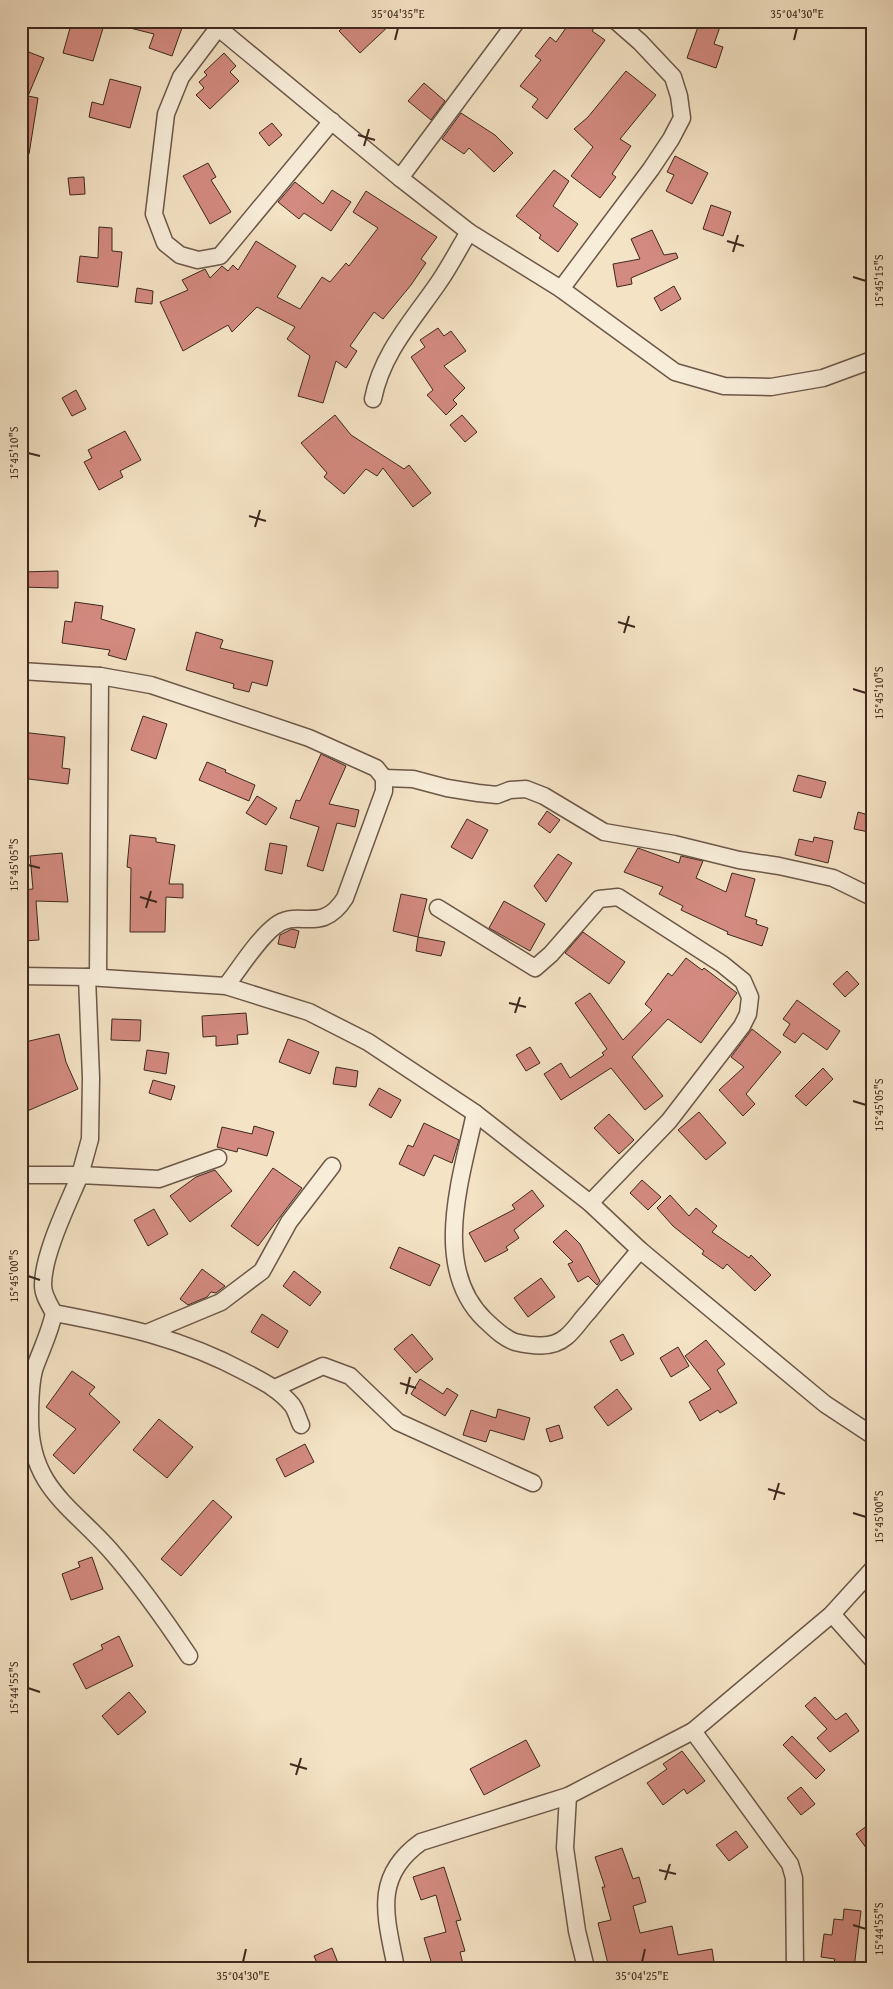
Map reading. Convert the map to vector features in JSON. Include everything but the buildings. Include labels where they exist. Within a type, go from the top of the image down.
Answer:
[{"type":"street","points":[[400,178],[517,21]]},
{"type":"street","points":[[561,289],[650,169],[671,139],[682,118],[679,96],[673,77],[640,42],[616,21]]},
{"type":"street","points":[[332,122],[220,256],[198,260],[180,255],[165,243],[154,214],[166,114],[181,77],[214,24],[400,178],[469,232],[561,289],[675,372],[724,386],[771,387],[823,378],[872,360]]},
{"type":"street","points":[[373,399],[377,378],[386,357],[440,280],[469,232]]},
{"type":"street","points":[[21,671],[100,676],[151,685],[309,738],[376,768],[384,778],[384,791],[345,898],[337,911],[325,918],[301,919],[276,925],[226,986]]},
{"type":"street","points":[[100,676],[90,1139],[80,1175],[47,1264],[43,1284],[46,1299],[54,1313],[51,1329],[34,1369],[27,1447],[56,1496],[110,1550],[170,1627],[189,1656]]},
{"type":"street","points":[[384,778],[413,779],[447,788],[497,795],[510,790],[526,789],[544,796],[604,832],[674,844],[739,860],[779,866],[833,878],[872,897]]},
{"type":"street","points":[[438,908],[535,968],[551,954],[599,899],[618,897],[722,964],[743,981],[750,997],[748,1014],[742,1026],[669,1121],[590,1203]]},
{"type":"street","points":[[21,976],[92,977],[226,986],[309,1012],[368,1042],[475,1113],[590,1203],[640,1250],[825,1404],[872,1435]]},
{"type":"street","points":[[475,1113],[452,1223],[454,1252],[460,1280],[478,1313],[500,1334],[511,1340],[529,1345],[546,1346],[566,1338],[640,1250]]},
{"type":"street","points":[[21,1175],[80,1175],[159,1179],[218,1158]]},
{"type":"street","points":[[148,1332],[221,1302],[262,1271],[289,1222],[332,1166]]},
{"type":"street","points":[[54,1313],[148,1332],[220,1358],[274,1388],[293,1406],[301,1425]]},
{"type":"street","points":[[274,1388],[323,1366],[350,1376],[398,1422],[533,1483]]},
{"type":"street","points":[[396,1968],[384,1910],[392,1872],[406,1852],[422,1842],[568,1796],[693,1731],[832,1614],[872,1570]]},
{"type":"street","points":[[832,1614],[872,1659]]},
{"type":"street","points":[[693,1731],[790,1864],[794,1878],[795,1968]]},
{"type":"street","points":[[568,1796],[565,1848],[578,1931],[586,1968]]}]
